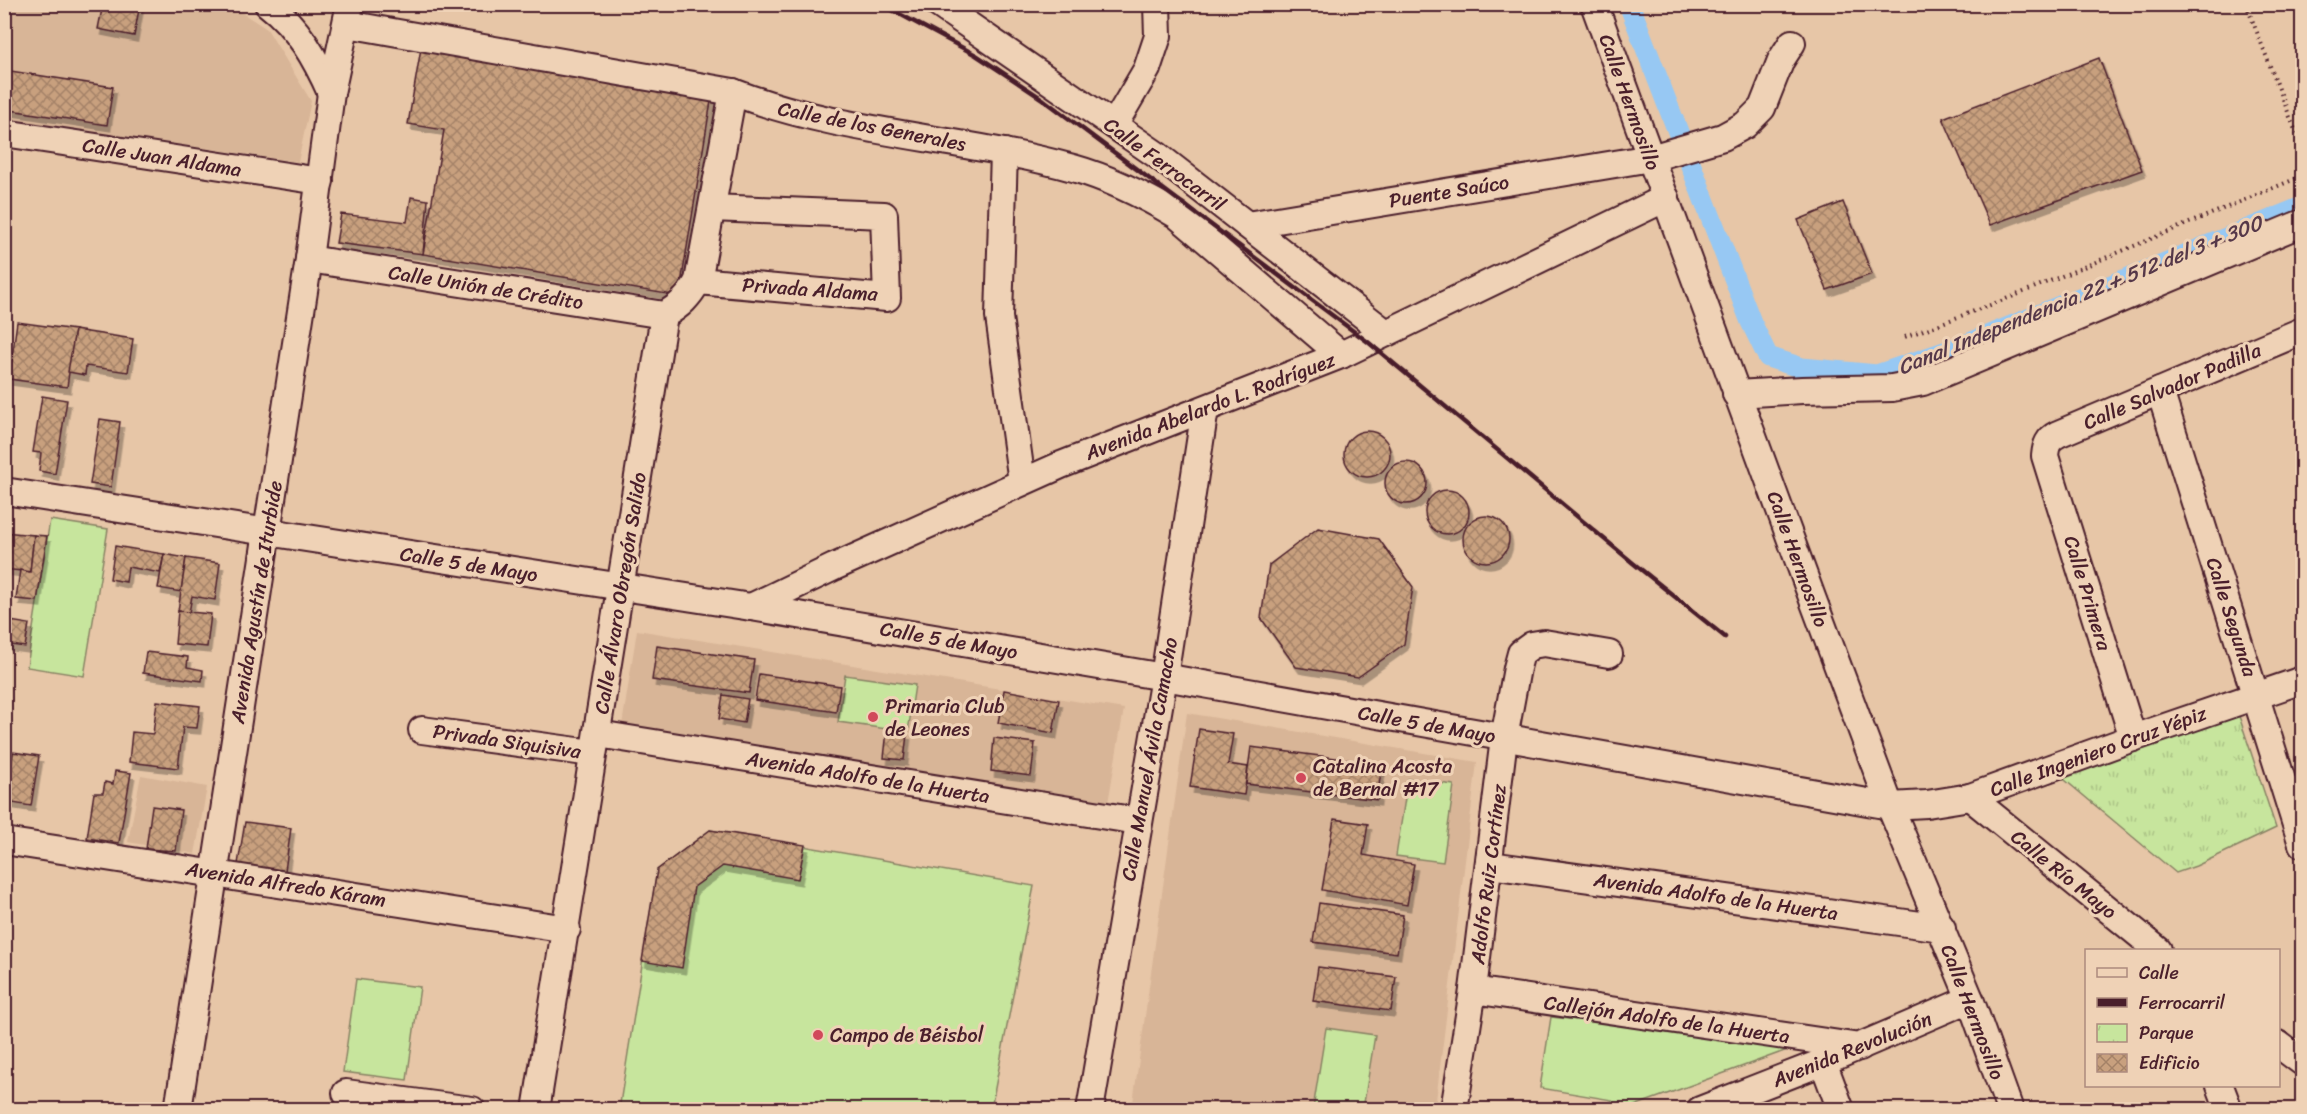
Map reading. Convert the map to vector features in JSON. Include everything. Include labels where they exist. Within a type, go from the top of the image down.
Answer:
[{"type":"street","points":[[268,4],[303,41],[316,59],[331,93]]},
{"type":"street","name":"Calle Ferrocarril","points":[[938,4],[1157,155],[1386,333]]},
{"type":"street","points":[[1114,125],[1147,69],[1158,36],[1157,4]]},
{"type":"street","name":"Calle Hermosillo","points":[[1594,4],[1652,158],[1736,394],[1890,806],[1942,928],[2010,1110]]},
{"type":"street","name":"Avenida Agustín de Iturbide","points":[[178,1110],[309,259],[331,93],[349,14]]},
{"type":"street","name":"Calle de los Generales","points":[[349,14],[733,92],[778,108],[817,118],[1004,152],[1074,168],[1148,198],[1177,215],[1341,355]]},
{"type":"street","name":"Puente Saúco","points":[[1247,225],[1652,158],[1723,137],[1745,125],[1762,108],[1781,60],[1792,43]]},
{"type":"street","points":[[664,315],[681,306],[698,281],[733,92]]},
{"type":"street","name":"Calle Juan Aldama","points":[[4,133],[320,181]]},
{"type":"street","points":[[1004,152],[999,317],[1022,482]]},
{"type":"street","name":"Avenida Abelardo L. Rodríguez","points":[[751,607],[834,567],[1061,465],[1341,355],[1666,198]]},
{"type":"street","name":"Privada Aldama","points":[[698,281],[886,298],[884,215],[712,208]]},
{"type":"street","points":[[1736,394],[1892,388],[1923,382],[2302,223]]},
{"type":"street","name":"Calle Unión de Crédito","points":[[309,259],[664,315]]},
{"type":"street","name":"Calle Álvaro Obregón Salido","points":[[536,1110],[567,929],[664,315]]},
{"type":"street","name":"Calle Salvador Padilla","points":[[2046,447],[2050,438],[2058,434],[2302,331]]},
{"type":"street","name":"Calle Segunda","points":[[2160,391],[2302,844]]},
{"type":"street","name":"Calle Manuel Ávila Camacho","points":[[1090,1110],[1164,677],[1205,409]]},
{"type":"street","name":"Calle Primera","points":[[2046,447],[2045,456],[2133,738]]},
{"type":"street","name":"Calle 5 de Mayo","points":[[4,490],[751,607],[1164,677],[1890,806]]},
{"type":"street","name":"Adolfo Ruiz Cortínez","points":[[1454,1110],[1490,864],[1504,738],[1521,653],[1532,645],[1544,643],[1609,654]]},
{"type":"street","name":"Calle Ingeniero Cruz Yépiz","points":[[1890,806],[1927,804],[1970,797],[2302,680]]},
{"type":"street","name":"Privada Siquisiva","points":[[422,729],[595,744]]},
{"type":"street","name":"Avenida Adolfo de la Huerta","points":[[595,744],[1138,821]]},
{"type":"street","name":"Calle Río Mayo","points":[[1970,797],[2156,949]]},
{"type":"street","name":"Avenida Alfredo Káram","points":[[4,841],[567,929]]},
{"type":"street","name":"Avenida Adolfo de la Huerta","points":[[1490,864],[1942,928]]},
{"type":"street","name":"Callejón Adolfo de la Huerta","points":[[1473,990],[1860,1047]]},
{"type":"street","name":"Avenida Revolución","points":[[1700,1110],[1860,1047],[1970,999]]},
{"type":"street","points":[[2280,1046],[2302,1062]]},
{"type":"street","points":[[1823,1062],[1841,1110]]},
{"type":"street","points":[[2220,1087],[2229,1110]]},
{"type":"street","points":[[346,1093],[472,1110]]},
{"type":"path","points":[[2246,4],[2302,148]]},
{"type":"path","points":[[1905,337],[2014,296],[2302,176]]},
{"type":"shaded area","points":[[8,5],[230,5],[267,29],[311,101],[298,162],[5,119],[4,25]]},
{"type":"shaded area","name":"Primaria Club de Leones","points":[[637,630],[1124,709],[1108,803],[622,725]]},
{"type":"shaded area","points":[[1187,713],[1477,762],[1435,1109],[1132,1110]]},
{"type":"shaded area","points":[[141,775],[207,787],[195,854],[128,842]]},
{"type":"green space","points":[[50,520],[108,529],[84,676],[27,667]]},
{"type":"green space","points":[[845,675],[915,685],[908,732],[838,722]]},
{"type":"green space","points":[[2239,716],[2276,828],[2196,866],[2176,873],[2059,775]]},
{"type":"green space","points":[[1408,779],[1454,785],[1443,862],[1396,856]]},
{"type":"green space","name":"Campo de Béisbol","points":[[710,830],[1034,886],[991,1109],[619,1110],[657,870]]},
{"type":"green space","points":[[356,979],[420,987],[407,1080],[343,1072]]},
{"type":"green space","points":[[1551,1017],[1788,1043],[1790,1049],[1626,1109],[1610,1109],[1612,1100],[1540,1088]]},
{"type":"green space","points":[[1326,1028],[1375,1035],[1363,1109],[1313,1109]]},
{"type":"building","points":[[103,4],[140,4],[134,36],[98,29]]},
{"type":"building","points":[[421,48],[712,95],[679,296],[423,254],[444,130],[408,124]]},
{"type":"building","points":[[2099,58],[2142,170],[1990,225],[1943,118]]},
{"type":"building","points":[[4,70],[113,87],[107,125],[4,109]]},
{"type":"building","points":[[411,197],[428,200],[423,254],[336,243],[341,214],[407,222]]},
{"type":"building","points":[[1843,202],[1872,274],[1827,290],[1798,220]]},
{"type":"building","points":[[17,322],[75,330],[67,387],[9,379]]},
{"type":"building","points":[[75,330],[133,339],[128,372],[86,366],[85,375],[68,372]]},
{"type":"building","points":[[42,396],[67,400],[55,474],[39,471],[41,453],[33,452]]},
{"type":"building","points":[[100,419],[120,422],[111,487],[90,484]]},
{"type":"building","points":[[1367,431],[1383,438],[1390,454],[1383,470],[1367,477],[1351,470],[1344,454],[1351,438]]},
{"type":"building","points":[[1406,462],[1414,463],[1421,468],[1426,475],[1426,491],[1421,498],[1414,503],[1406,504],[1398,503],[1391,498],[1386,491],[1385,483],[1386,475],[1391,468],[1398,463]]},
{"type":"building","points":[[1447,490],[1463,496],[1469,512],[1463,528],[1447,534],[1431,528],[1425,512],[1431,496]]},
{"type":"building","points":[[1486,516],[1502,523],[1509,539],[1502,555],[1486,562],[1470,555],[1463,539],[1470,523]]},
{"type":"building","points":[[1318,528],[1379,539],[1413,587],[1404,644],[1358,677],[1296,667],[1261,618],[1269,565]]},
{"type":"building","points":[[4,532],[34,535],[30,572],[4,569]]},
{"type":"building","points":[[34,535],[47,536],[37,601],[16,599],[20,570],[30,572]]},
{"type":"building","points":[[115,546],[164,554],[160,573],[128,567],[126,582],[110,579]]},
{"type":"building","points":[[164,554],[186,558],[181,592],[158,588]]},
{"type":"building","points":[[186,558],[220,563],[215,600],[192,596],[189,613],[178,611]]},
{"type":"building","points":[[178,611],[211,614],[207,647],[175,644]]},
{"type":"building","points":[[4,620],[29,624],[25,647],[4,644]]},
{"type":"building","points":[[657,646],[754,660],[749,693],[652,680]]},
{"type":"building","points":[[146,652],[188,657],[187,667],[203,670],[202,681],[143,673]]},
{"type":"building","points":[[759,674],[840,686],[836,712],[755,700]]},
{"type":"building","points":[[1004,690],[1059,700],[1053,733],[998,723]]},
{"type":"building","points":[[723,695],[748,699],[744,723],[719,719]]},
{"type":"building","points":[[157,701],[200,706],[197,728],[183,727],[178,768],[129,762],[132,732],[153,734]]},
{"type":"building","points":[[1199,729],[1233,734],[1228,764],[1248,767],[1244,795],[1190,787]]},
{"type":"building","points":[[887,731],[907,734],[904,760],[884,758]]},
{"type":"building","points":[[994,738],[1035,743],[1031,776],[991,771]]},
{"type":"building","points":[[1251,747],[1382,764],[1377,800],[1246,784]]},
{"type":"building","points":[[13,752],[39,756],[31,806],[6,802]]},
{"type":"building","points":[[4,758],[11,759],[4,807]]},
{"type":"building","points":[[115,771],[131,773],[119,843],[87,838],[94,793],[103,793],[105,782],[113,784]]},
{"type":"building","points":[[152,806],[181,810],[176,851],[146,849]]},
{"type":"building","points":[[1334,819],[1368,824],[1363,855],[1414,864],[1407,905],[1322,890]]},
{"type":"building","points":[[245,822],[291,828],[285,871],[238,864]]},
{"type":"building","points":[[710,830],[805,845],[798,879],[723,866],[694,887],[682,968],[642,961],[657,870]]},
{"type":"building","points":[[1319,903],[1403,915],[1397,953],[1313,942]]},
{"type":"building","points":[[1318,967],[1396,977],[1391,1011],[1313,1001]]},
{"type":"waterway","name":"Canal Independencia 22 + 512 del 3 + 300","points":[[1629,4],[1751,322],[1768,357],[1802,368],[1877,375],[1965,345],[2302,207]]},
{"type":"railway","points":[[881,4],[976,55],[1044,100],[1368,342],[1725,637]]},
{"type":"place","name":"Primaria Club de Leones","points":[[873,717]]},
{"type":"place","name":"Catalina Acosta de Bernal #17","points":[[1301,778]]},
{"type":"place","name":"Campo de Béisbol","points":[[818,1035]]}]
